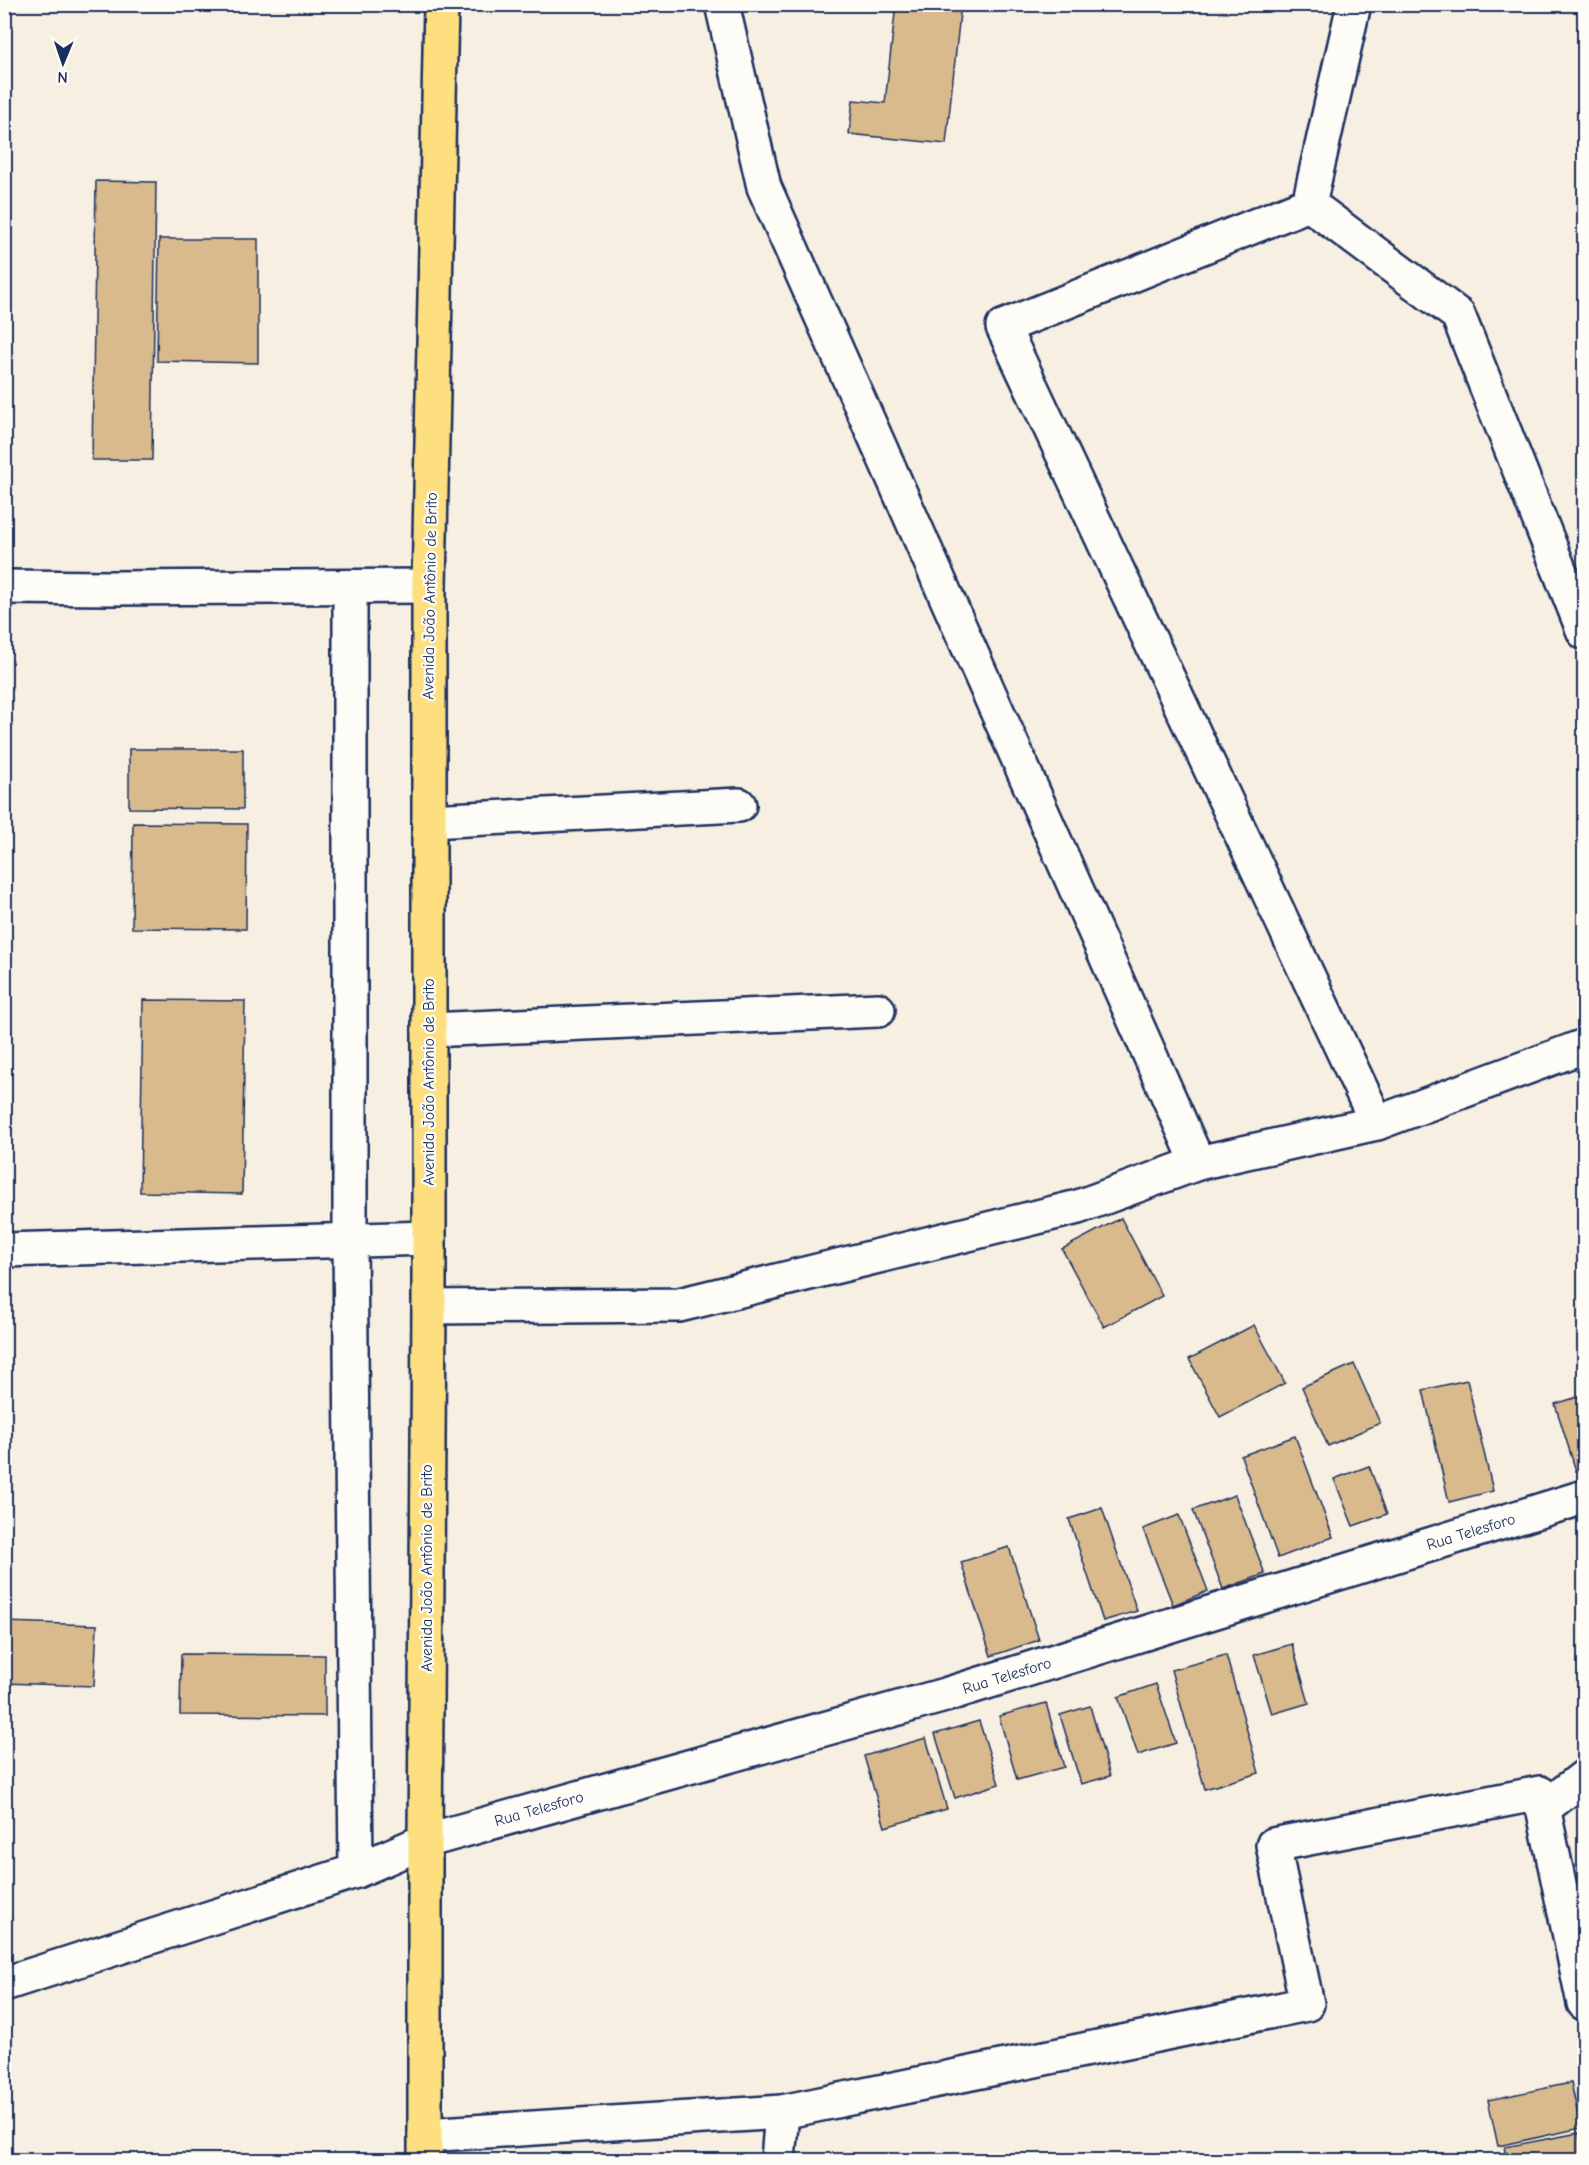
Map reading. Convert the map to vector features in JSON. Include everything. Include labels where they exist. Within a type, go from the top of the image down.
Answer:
[{"type":"main road","name":"Avenida João Antônio de Brito","points":[[425,2148],[429,1307],[429,586],[441,4]]},
{"type":"street","points":[[722,4],[764,187],[1198,1163]]},
{"type":"street","points":[[1309,204],[1354,4]]},
{"type":"street","points":[[1309,204],[1003,327],[1377,1123]]},
{"type":"street","points":[[1309,204],[1458,315],[1584,632]]},
{"type":"street","points":[[4,587],[429,586]]},
{"type":"street","points":[[350,587],[350,1240],[356,1871]]},
{"type":"street","points":[[429,821],[739,805]]},
{"type":"street","points":[[429,1030],[878,1010]]},
{"type":"street","points":[[429,1307],[679,1305],[1078,1207],[1198,1163],[1377,1123],[1584,1046]]},
{"type":"street","points":[[4,1250],[429,1238]]},
{"type":"street","name":"Rua Telesforo","points":[[4,1984],[356,1871],[425,1841],[945,1695],[1584,1497]]},
{"type":"street","points":[[1543,1809],[1584,1777]]},
{"type":"street","points":[[425,2148],[782,2112],[1307,2004],[1273,1845],[1540,1793],[1584,2003]]},
{"type":"street","points":[[778,2160],[782,2112]]},
{"type":"building","points":[[896,4],[961,4],[946,144],[849,134],[853,100],[885,103]]},
{"type":"building","points":[[96,181],[156,182],[152,460],[92,460]]},
{"type":"building","points":[[159,239],[258,239],[258,363],[157,361]]},
{"type":"building","points":[[129,749],[243,749],[243,809],[129,808]]},
{"type":"building","points":[[133,823],[247,824],[246,929],[132,928]]},
{"type":"building","points":[[143,1000],[245,1001],[242,1194],[140,1192]]},
{"type":"building","points":[[1121,1218],[1162,1296],[1104,1327],[1062,1249]]},
{"type":"building","points":[[1254,1325],[1285,1383],[1220,1417],[1189,1359]]},
{"type":"building","points":[[1354,1364],[1380,1423],[1328,1446],[1302,1387]]},
{"type":"building","points":[[1467,1380],[1493,1491],[1449,1502],[1423,1390]]},
{"type":"building","points":[[1584,1395],[1584,1469],[1576,1471],[1555,1404]]},
{"type":"building","points":[[1295,1436],[1333,1537],[1278,1558],[1241,1456]]},
{"type":"building","points":[[1369,1466],[1387,1514],[1353,1526],[1334,1479]]},
{"type":"building","points":[[1235,1495],[1265,1574],[1223,1589],[1193,1510]]},
{"type":"building","points":[[1102,1508],[1137,1611],[1103,1621],[1069,1519]]},
{"type":"building","points":[[1179,1515],[1208,1591],[1173,1605],[1143,1529]]},
{"type":"building","points":[[1009,1547],[1039,1640],[991,1656],[961,1562]]},
{"type":"building","points":[[4,1622],[97,1625],[94,1686],[4,1683]]},
{"type":"building","points":[[1292,1644],[1309,1703],[1272,1714],[1254,1655]]},
{"type":"building","points":[[181,1654],[325,1655],[325,1716],[180,1715]]},
{"type":"building","points":[[1226,1655],[1259,1773],[1205,1789],[1171,1670]]},
{"type":"building","points":[[1156,1684],[1176,1743],[1138,1755],[1118,1697]]},
{"type":"building","points":[[1046,1703],[1064,1767],[1017,1780],[999,1716]]},
{"type":"building","points":[[1090,1706],[1110,1776],[1081,1784],[1060,1715]]},
{"type":"building","points":[[979,1721],[999,1784],[955,1798],[935,1734]]},
{"type":"building","points":[[926,1738],[947,1809],[885,1827],[864,1756]]},
{"type":"building","points":[[1571,2083],[1581,2128],[1498,2146],[1488,2100]]},
{"type":"building","points":[[1579,2133],[1584,2160],[1508,2160],[1505,2147]]}]
